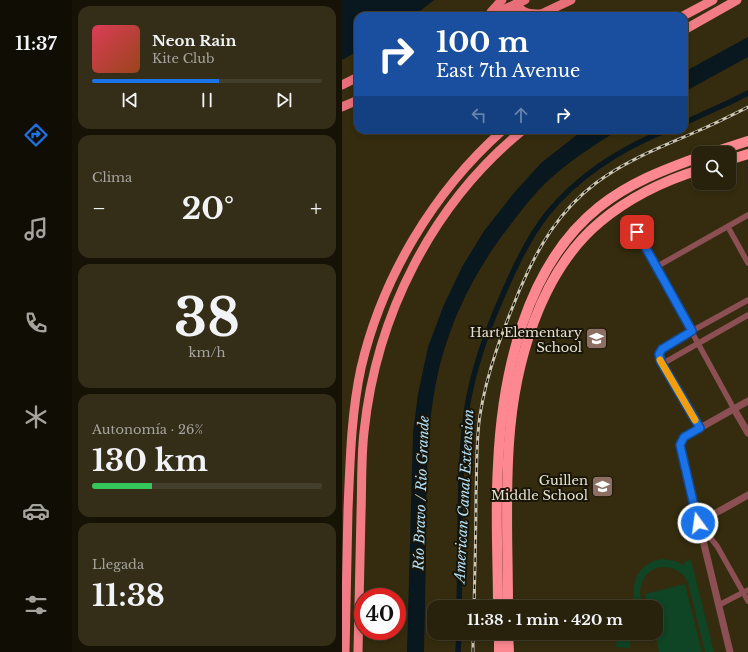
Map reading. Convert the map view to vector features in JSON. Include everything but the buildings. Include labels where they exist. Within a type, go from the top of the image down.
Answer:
[{"type":"highway","points":[[688,13],[713,0]]},
{"type":"highway","points":[[688,28],[737,0]]},
{"type":"highway","points":[[345,652],[349,476],[352,431],[361,369],[373,328],[397,270],[413,240],[432,210],[466,168],[499,134]]},
{"type":"highway","points":[[358,652],[364,432],[373,378],[386,331],[398,297],[411,269],[442,218],[475,176],[496,154],[518,134]]},
{"type":"highway","points":[[733,146],[748,141]]},
{"type":"highway","points":[[736,158],[748,154]]},
{"type":"highway","points":[[507,600],[498,466],[500,436],[511,367],[521,330],[530,305],[555,256],[573,232],[586,219],[608,200],[632,185],[653,174],[692,160]]},
{"type":"highway","points":[[498,600],[509,442],[516,391],[527,341],[541,304],[561,266],[577,246],[600,222],[642,192],[692,173]]},
{"type":"highway","points":[[499,640],[499,652]]},
{"type":"highway","points":[[508,640],[509,652]]},
{"type":"main road","points":[[492,12],[502,0]]},
{"type":"main road","points":[[545,12],[571,0]]},
{"type":"main road","points":[[496,12],[519,1]]},
{"type":"main road","points":[[519,1],[521,11],[524,12]]},
{"type":"main road","points":[[514,12],[519,1]]},
{"type":"main road","points":[[342,85],[354,79]]},
{"type":"main road","points":[[342,107],[354,102]]},
{"type":"street","points":[[656,267],[748,215]]},
{"type":"street","points":[[728,227],[748,263]]},
{"type":"street","points":[[637,232],[748,433]]},
{"type":"street","points":[[700,428],[662,364],[659,354],[662,349],[748,300]]},
{"type":"street","points":[[662,364],[748,315]]},
{"type":"street","points":[[730,652],[698,523],[680,442],[684,437],[748,401]]},
{"type":"street","points":[[698,523],[748,495]]},
{"type":"street","points":[[698,523],[717,546],[746,591],[748,601]]},
{"type":"street","points":[[719,605],[746,591]]},
{"type":"green space","points":[[662,559],[675,561],[684,565],[684,562],[691,560],[714,652],[705,652],[688,582],[683,575],[677,571],[671,568],[663,567],[656,568],[650,572],[645,577],[640,588],[641,600],[634,600],[634,590],[637,576],[646,565]]},
{"type":"green space","points":[[685,584],[702,652],[659,652],[656,640],[663,640],[663,600],[646,600],[645,594]]},
{"type":"green space","points":[[616,640],[631,640],[630,648],[616,647]]},
{"type":"water","points":[[342,0],[434,0],[419,12],[354,12],[354,53],[342,60]]},
{"type":"water","points":[[748,37],[748,57],[688,90],[688,70]]},
{"type":"water","name":"Río Bravo / Rio Grande","points":[[578,134],[612,134],[580,155],[558,172],[544,184],[525,205],[495,245],[473,282],[454,321],[436,383],[429,434],[424,652],[407,652],[413,433],[418,394],[428,347],[443,307],[462,267],[484,231],[514,193],[541,163]]},
{"type":"waterway","name":"American Canal Extension","points":[[688,121],[748,93]]},
{"type":"waterway","name":"American Canal Extension","points":[[459,600],[463,438],[474,375],[490,325],[518,262],[539,225],[559,200],[572,187],[602,164],[617,154],[657,134]]},
{"type":"waterway","name":"American Canal Extension","points":[[458,652],[459,640]]},
{"type":"railway","points":[[474,600],[477,454],[480,415],[483,399],[496,351],[520,289],[542,244],[571,205],[608,174],[660,147],[712,125],[748,107]]},
{"type":"railway","points":[[473,640],[473,652]]},
{"type":"slow traffic","points":[[660,360],[695,420]]},
{"type":"place","name":"Hart Elementary School","points":[[597,339]]},
{"type":"place","name":"Guillen Middle School","points":[[603,487]]},
{"type":"route","points":[[637,232],[692,331],[659,351],[659,354],[661,362],[700,428],[684,437],[680,442],[698,523]]}]
